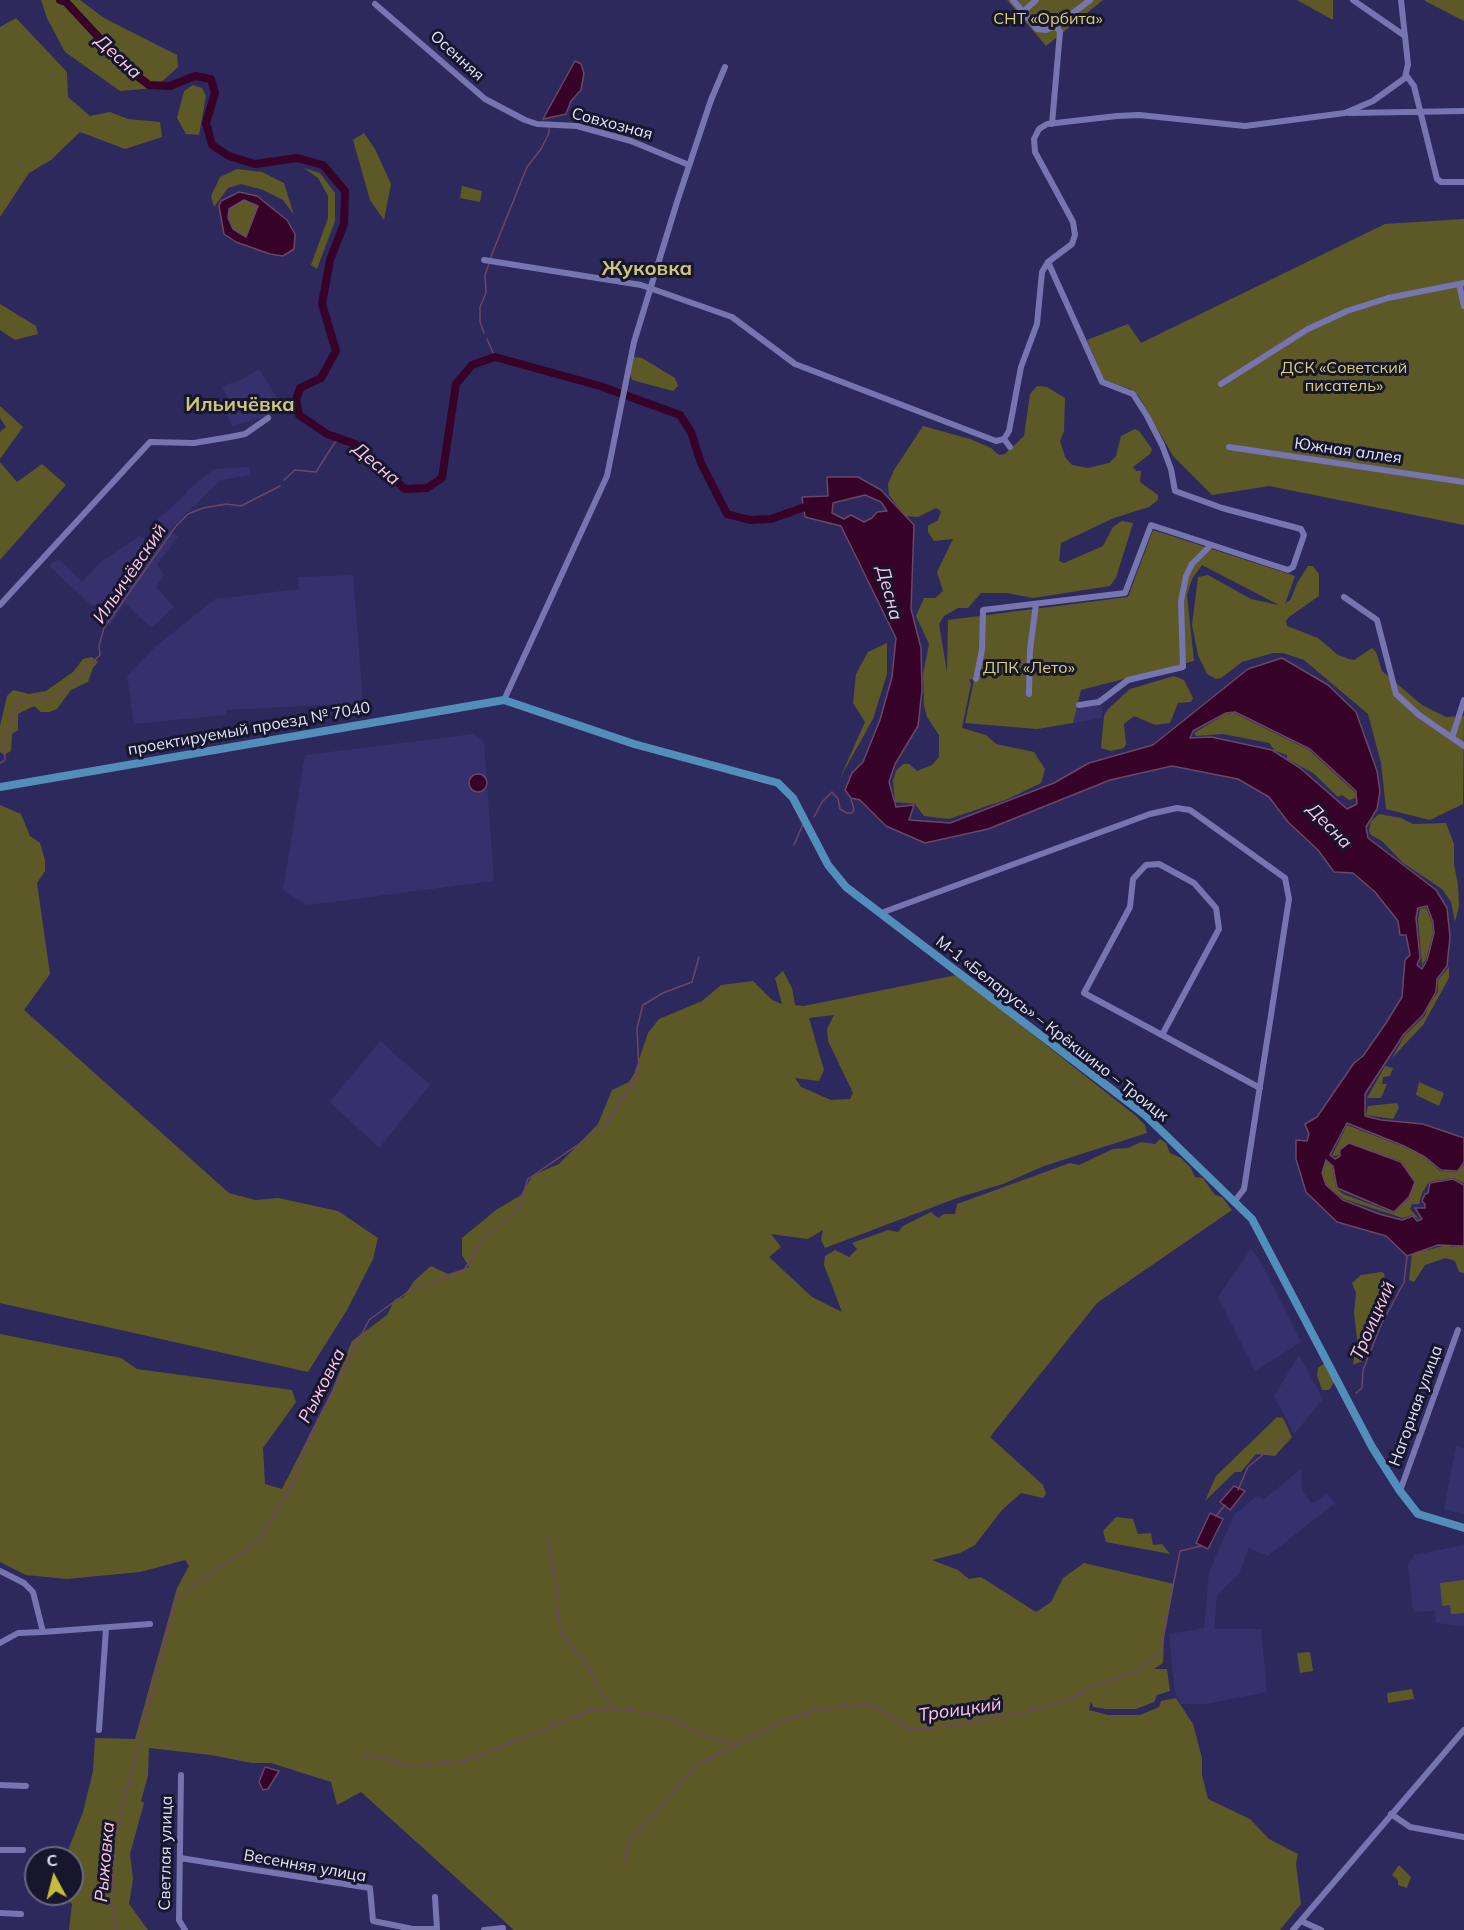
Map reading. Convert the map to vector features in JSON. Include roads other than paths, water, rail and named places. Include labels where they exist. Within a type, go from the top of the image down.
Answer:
[{"type":"main road","name":"проектируемый проезд № 7040","points":[[0,787],[504,700]]},
{"type":"main road","name":"М-1 «Беларусь» – Крёкшино – Троицк","points":[[504,700],[634,744],[781,784],[795,802],[828,865],[846,887],[1144,1114],[1252,1219],[1370,1442],[1400,1491],[1418,1514],[1464,1528]]},
{"type":"street","points":[[1013,0],[1037,29],[1046,30],[1056,26],[1090,0]]},
{"type":"street","points":[[1023,12],[1036,0]]},
{"type":"street","points":[[1353,0],[1405,36]]},
{"type":"street","points":[[1401,0],[1406,75],[1414,86],[1437,178],[1441,182],[1464,182]]},
{"type":"street","name":"Осенняя","points":[[375,4],[485,99],[525,120]]},
{"type":"street","points":[[1052,124],[1060,32],[1056,26]]},
{"type":"street","points":[[504,700],[607,476],[627,373],[650,290],[689,165],[725,67]]},
{"type":"street","points":[[1345,113],[1388,92],[1406,75]]},
{"type":"street","points":[[484,260],[641,285],[732,317],[795,364],[996,441],[1004,439],[1009,431],[1021,367],[1037,324],[1041,278],[1048,262],[1069,247],[1075,236],[1073,222],[1035,152],[1036,133],[1043,126],[1139,115],[1245,126],[1345,113],[1464,111]]},
{"type":"street","name":"Совхозная","points":[[525,120],[537,124],[577,126],[631,141],[689,165]]},
{"type":"street","points":[[976,680],[982,650],[983,610],[1125,593],[1151,525],[1288,570],[1293,567],[1304,535],[1301,529],[1180,495],[1175,491],[1171,469],[1162,445],[1133,394],[1102,382],[1048,262]]},
{"type":"street","points":[[1221,384],[1308,329],[1347,311],[1388,298],[1462,284],[1464,306]]},
{"type":"street","points":[[0,606],[150,442],[194,443],[237,435],[268,418]]},
{"type":"street","points":[[1004,439],[1010,447]]},
{"type":"street","name":"Южная аллея","points":[[1228,447],[1464,482]]},
{"type":"street","points":[[1079,705],[1099,702],[1128,680],[1183,667],[1181,601],[1186,576],[1192,564],[1210,546]]},
{"type":"street","points":[[1344,597],[1377,620],[1396,694],[1419,715],[1464,746]]},
{"type":"street","points":[[1029,694],[1030,650],[1035,604]]},
{"type":"street","points":[[1452,738],[1464,700]]},
{"type":"street","points":[[881,913],[1150,814],[1177,808],[1190,810],[1285,878],[1289,900],[1260,1088],[1244,1189],[1234,1202]]},
{"type":"street","points":[[1162,1035],[1219,929],[1216,908],[1194,883],[1159,864],[1146,865],[1133,879],[1130,907],[1084,993],[1260,1088]]},
{"type":"street","name":"Нагорная улица","points":[[1400,1491],[1458,1330]]},
{"type":"street","points":[[0,1571],[24,1582],[33,1592],[43,1632]]},
{"type":"street","points":[[0,1643],[18,1633],[106,1629],[150,1624]]},
{"type":"street","points":[[99,1731],[106,1629]]},
{"type":"street","points":[[1293,1930],[1464,1730]]},
{"type":"street","name":"Светлая улица","points":[[181,1775],[178,1920],[185,1930]]},
{"type":"street","points":[[0,1785],[26,1786]]},
{"type":"street","points":[[1391,1814],[1410,1827],[1464,1837]]},
{"type":"street","points":[[0,1850],[23,1850]]},
{"type":"street","name":"Весенняя улица","points":[[180,1858],[370,1888],[373,1921],[414,1929],[437,1929],[435,1897]]},
{"type":"street","points":[[0,1913],[21,1914]]},
{"type":"street","points":[[1301,1921],[1321,1930]]},
{"type":"street","points":[[484,1930],[502,1928]]},
{"type":"water","points":[[575,61],[581,64],[584,73],[581,90],[571,101],[566,114],[543,119]]},
{"type":"water","points":[[239,192],[257,196],[287,220],[295,234],[294,249],[283,256],[236,242],[224,234],[219,206],[221,201]],"holes":[[[244,200],[258,206],[246,237],[233,229],[228,218],[229,209]]]},
{"type":"water","points":[[827,477],[858,477],[881,490],[914,525],[911,609],[921,648],[922,690],[918,726],[895,764],[889,782],[896,807],[914,805],[909,820],[950,823],[1054,783],[1089,763],[1153,745],[1248,669],[1282,658],[1328,685],[1356,712],[1377,771],[1380,791],[1377,809],[1366,827],[1368,838],[1436,890],[1447,908],[1450,937],[1447,966],[1437,979],[1436,992],[1423,1015],[1404,1034],[1365,1094],[1365,1116],[1423,1124],[1464,1138],[1464,1162],[1458,1171],[1441,1170],[1425,1157],[1404,1146],[1347,1123],[1330,1155],[1335,1159],[1340,1156],[1340,1150],[1349,1143],[1401,1162],[1415,1182],[1409,1197],[1394,1212],[1337,1188],[1333,1166],[1326,1160],[1322,1173],[1326,1185],[1343,1200],[1402,1220],[1413,1216],[1417,1221],[1422,1219],[1415,1208],[1425,1208],[1422,1201],[1428,1193],[1430,1183],[1453,1179],[1464,1185],[1464,1246],[1438,1245],[1407,1256],[1386,1236],[1337,1222],[1306,1192],[1296,1159],[1296,1140],[1307,1141],[1309,1134],[1305,1124],[1317,1117],[1354,1063],[1363,1056],[1386,1023],[1402,997],[1405,960],[1410,955],[1406,935],[1400,935],[1398,921],[1375,892],[1353,873],[1334,872],[1318,850],[1288,822],[1269,797],[1238,779],[1172,766],[1110,780],[988,829],[925,843],[886,826],[860,800],[851,798],[845,790],[852,773],[863,762],[880,720],[892,677],[896,638],[841,526],[805,517],[802,497],[828,496]],"holes":[[[865,495],[881,502],[887,511],[877,512],[864,522],[851,515],[844,519],[832,513],[833,503]],[[1235,712],[1310,749],[1356,791],[1357,804],[1347,809],[1300,768],[1272,750],[1211,737],[1190,738],[1193,731],[1226,713]],[[1427,906],[1434,933],[1427,960],[1422,969],[1417,965],[1420,958],[1416,918],[1418,908]]]},
{"type":"water","points":[[478,774],[484,777],[487,783],[484,789],[478,792],[472,789],[469,783],[472,777]]},
{"type":"water","points":[[1234,1486],[1245,1491],[1230,1510],[1220,1502]]},
{"type":"water","points":[[1210,1513],[1223,1519],[1208,1549],[1196,1543]]},
{"type":"water","points":[[265,1767],[279,1771],[268,1789],[263,1790],[259,1782]]},
{"type":"waterway","name":"Десна","points":[[60,0],[66,2],[128,69],[149,85],[170,86],[195,76],[211,79],[215,93],[206,123],[212,145],[229,156],[255,164],[297,158],[323,165],[345,191],[344,224],[330,260],[322,304],[336,351],[321,378],[300,388],[296,400],[299,415],[327,434],[355,444],[405,489],[427,488],[442,478],[456,384],[472,365],[495,357],[600,386],[680,415],[691,432],[701,463],[727,514],[750,520],[771,519],[805,507],[814,511]]},
{"type":"waterway","points":[[490,259],[527,167],[541,149],[549,133],[549,126]]},
{"type":"waterway","points":[[484,333],[480,322],[480,307],[486,293],[485,275],[489,264]]},
{"type":"waterway","points":[[487,339],[495,357]]},
{"type":"waterway","points":[[284,480],[295,470],[316,472],[335,442],[342,439]]},
{"type":"waterway","name":"Ильичёвский","points":[[0,763],[5,760],[4,739],[19,701],[57,697],[100,655],[99,646],[104,628],[176,526],[188,514],[203,508],[226,504],[241,506],[280,486]]},
{"type":"waterway","name":"Рыжовка","points":[[814,817],[822,802],[832,792],[838,799],[840,809],[847,813],[852,813],[854,809],[851,799]]},
{"type":"waterway","name":"Рыжовка","points":[[794,845],[803,824]]},
{"type":"waterway","name":"Рыжовка","points":[[117,1930],[111,1902],[116,1832],[177,1596],[259,1541],[295,1479],[309,1437],[369,1320],[409,1291],[464,1270],[482,1241],[518,1209],[528,1179],[605,1126],[639,1073],[637,1028],[643,1005],[663,993],[692,982],[699,957]]},
{"type":"waterway","name":"Троицкий","points":[[1356,1393],[1362,1388],[1363,1370],[1381,1325],[1404,1282],[1407,1256]]},
{"type":"waterway","name":"Троицкий","points":[[1238,1490],[1248,1467],[1288,1434]]},
{"type":"waterway","name":"Троицкий","points":[[1216,1516],[1225,1505]]},
{"type":"waterway","points":[[548,1538],[555,1574],[560,1631],[589,1668],[598,1688],[615,1710]]},
{"type":"waterway","name":"Троицкий","points":[[624,1862],[628,1844],[696,1765],[778,1723],[820,1709],[869,1704],[910,1729],[947,1727],[1034,1710],[1071,1698],[1095,1685],[1135,1672],[1160,1652],[1180,1551],[1201,1546]]},
{"type":"waterway","points":[[365,1754],[414,1766],[468,1760],[592,1710],[630,1710],[670,1718],[703,1735],[733,1744]]},
{"type":"district","name":"Жуковка","points":[[647,269]]},
{"type":"district","name":"Ильичёвка","points":[[240,405]]},
{"type":"park label","name":"СНТ «Орбита»","points":[[1048,19]]},
{"type":"park label","name":"ДСК «Советский писатель»","points":[[1344,377]]},
{"type":"park label","name":"ДПК «Лето»","points":[[1029,668]]}]
